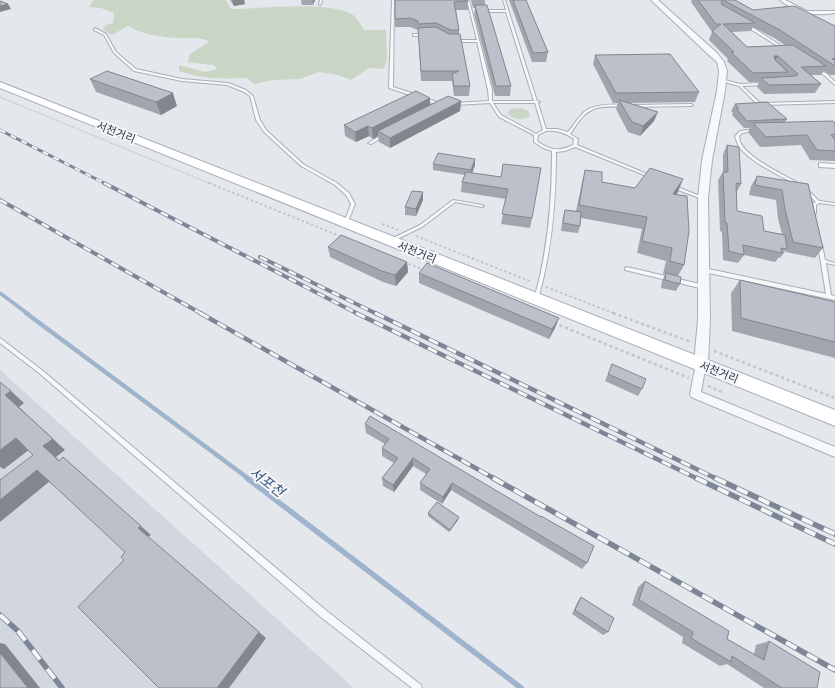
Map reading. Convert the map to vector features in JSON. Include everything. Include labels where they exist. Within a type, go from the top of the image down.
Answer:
[{"type":"main road","name":"서천거리","points":[[0,86],[835,418]]},
{"type":"street","points":[[654,0],[714,55],[720,62],[723,70],[713,135],[706,160],[704,198],[704,319],[700,364],[695,394],[835,452]]},
{"type":"street","points":[[782,0],[798,11],[805,13],[835,12]]},
{"type":"street","points":[[822,165],[835,166]]},
{"type":"lane","points":[[320,4],[322,0]]},
{"type":"lane","points":[[393,0],[391,88],[443,104],[436,108]]},
{"type":"lane","points":[[468,0],[491,102],[500,116],[536,135]]},
{"type":"lane","points":[[504,0],[546,130]]},
{"type":"lane","points":[[471,11],[508,11]]},
{"type":"lane","points":[[741,22],[787,50]]},
{"type":"lane","points":[[95,28],[105,35],[115,52],[135,70],[182,80],[228,84],[245,91],[251,96],[258,120],[266,131],[302,165],[336,184],[348,194],[353,204],[346,223]]},
{"type":"lane","points":[[414,35],[429,34]]},
{"type":"lane","points":[[449,41],[478,41]]},
{"type":"lane","points":[[813,66],[826,75],[835,84]]},
{"type":"lane","points":[[722,80],[740,85],[769,84]]},
{"type":"lane","points":[[740,85],[758,103],[763,104],[835,102]]},
{"type":"lane","points":[[450,104],[538,102]]},
{"type":"lane","points":[[569,133],[585,112],[598,106],[691,105]]},
{"type":"lane","points":[[536,135],[546,130],[556,130],[569,133],[576,139],[575,146]]},
{"type":"lane","points":[[759,130],[741,132],[738,136],[737,140],[744,151],[799,185],[818,202],[835,204]]},
{"type":"lane","points":[[370,143],[390,132]]},
{"type":"lane","points":[[536,135],[535,141],[542,148],[554,151],[567,150],[575,146],[653,178]]},
{"type":"lane","points":[[536,300],[543,278],[548,246],[554,183],[554,151]]},
{"type":"lane","points":[[672,186],[704,198]]},
{"type":"lane","points":[[389,241],[421,226],[454,201],[482,206]]},
{"type":"lane","points":[[815,216],[814,204],[818,202]]},
{"type":"lane","points":[[819,239],[829,297]]},
{"type":"lane","points":[[824,261],[835,264]]},
{"type":"lane","points":[[627,269],[704,287]]},
{"type":"lane","points":[[704,270],[835,298]]},
{"type":"lane","points":[[0,340],[41,372],[325,614],[418,688]]},
{"type":"path","points":[[0,97],[348,239]]},
{"type":"path","points":[[398,260],[427,272]]},
{"type":"path","points":[[551,322],[724,393]]},
{"type":"shaded area","points":[[0,370],[354,688],[0,688]]},
{"type":"green space","points":[[94,0],[226,0],[231,9],[294,6],[342,10],[353,15],[364,30],[386,30],[387,61],[383,69],[369,68],[351,80],[338,75],[319,72],[300,79],[273,80],[254,84],[247,78],[196,76],[179,71],[179,65],[205,72],[217,69],[214,65],[188,62],[190,54],[209,42],[199,38],[161,37],[140,32],[128,26],[112,35],[103,30],[106,25],[113,23],[114,13],[101,8],[89,7]]},
{"type":"green space","points":[[520,108],[528,111],[530,116],[524,119],[518,119],[507,113],[510,109]]},
{"type":"building","points":[[395,0],[468,1],[454,2],[459,30],[451,30],[436,23],[418,24],[418,21],[410,18],[395,19]]},
{"type":"building","points":[[513,0],[526,0],[548,52],[533,53]]},
{"type":"building","points":[[698,0],[722,0],[721,4],[755,23],[723,24],[747,47],[793,45],[826,66],[801,67],[821,84],[769,85],[761,78],[795,76],[798,74],[778,56],[774,56],[775,60],[788,72],[753,73],[712,31],[721,24],[716,24]]},
{"type":"building","points":[[723,0],[735,0],[753,10],[793,6],[835,26],[835,58],[832,59],[835,60],[835,66],[780,30]]},
{"type":"building","points":[[0,1],[8,4],[0,6]]},
{"type":"building","points":[[475,5],[487,5],[511,86],[496,86]]},
{"type":"building","points":[[436,27],[449,34],[460,34],[470,86],[454,86],[452,74],[459,71],[421,71],[418,28]]},
{"type":"building","points":[[670,54],[699,92],[616,93],[595,55]]},
{"type":"building","points":[[107,71],[173,93],[156,102],[90,79]]},
{"type":"building","points":[[416,91],[430,98],[372,128],[368,126],[355,132],[344,125]]},
{"type":"building","points":[[448,96],[461,101],[390,138],[378,131]]},
{"type":"building","points":[[619,100],[658,112],[643,126],[632,122]]},
{"type":"building","points":[[767,102],[787,119],[747,121],[736,108],[739,108],[735,104]]},
{"type":"building","points":[[833,121],[835,123],[835,134],[831,135],[835,140],[835,151],[817,150],[807,135],[766,137],[753,123]]},
{"type":"building","points":[[727,145],[739,147],[741,184],[736,183],[737,211],[762,216],[764,231],[785,235],[787,249],[781,248],[782,253],[743,245],[744,255],[729,251],[727,223],[725,222],[723,172],[728,172]]},
{"type":"building","points":[[438,153],[475,159],[471,170],[433,164]]},
{"type":"building","points":[[503,164],[541,168],[532,218],[502,214],[508,189],[462,182],[466,172],[501,177]]},
{"type":"building","points":[[650,168],[683,179],[673,194],[687,196],[689,231],[684,265],[670,261],[672,248],[642,241],[647,217],[579,205],[585,170],[602,172],[602,182],[635,188]]},
{"type":"building","points":[[757,176],[808,184],[823,248],[793,242],[782,190],[755,185]]},
{"type":"building","points":[[412,191],[423,192],[416,209],[405,207]]},
{"type":"building","points":[[565,210],[581,212],[580,226],[563,223]]},
{"type":"building","points":[[341,235],[407,262],[395,275],[382,271],[328,247]]},
{"type":"building","points":[[427,263],[559,318],[552,329],[419,273]]},
{"type":"building","points":[[666,273],[681,277],[680,284],[665,280]]},
{"type":"building","points":[[740,280],[835,302],[835,342],[741,318]]},
{"type":"building","points":[[612,364],[646,379],[642,389],[608,374]]},
{"type":"building","points":[[0,382],[11,391],[5,395],[53,439],[43,446],[59,461],[63,457],[141,526],[138,528],[259,632],[217,688],[159,688],[78,607],[124,560],[121,557],[125,552],[37,470],[0,500],[0,480],[33,455],[16,438],[0,450]]},
{"type":"building","points":[[370,416],[541,517],[594,546],[587,563],[452,483],[443,497],[420,483],[430,469],[413,458],[393,485],[382,478],[398,458],[382,448],[389,439],[365,424]]},
{"type":"building","points":[[437,502],[459,517],[450,530],[428,513]]},
{"type":"building","points":[[645,581],[729,631],[727,639],[764,660],[769,641],[820,672],[817,688],[782,688],[732,656],[731,662],[691,638],[693,632],[639,600]]},
{"type":"building","points":[[581,597],[614,618],[608,632],[575,610]]},
{"type":"building","points":[[0,653],[28,688],[0,688]]},
{"type":"waterway","name":"서포천","points":[[0,293],[28,314]]},
{"type":"waterway","name":"서포천","points":[[26,313],[249,479]]},
{"type":"waterway","name":"서포천","points":[[247,478],[521,688]]},
{"type":"railway","points":[[0,130],[106,184]]},
{"type":"railway","points":[[104,183],[357,314]]},
{"type":"railway","points":[[0,200],[202,314]]},
{"type":"railway","points":[[260,257],[377,314]]},
{"type":"railway","points":[[200,313],[495,479]]},
{"type":"railway","points":[[375,313],[717,479]]},
{"type":"railway","points":[[357,314],[698,479]]},
{"type":"railway","points":[[493,478],[835,670]]},
{"type":"railway","points":[[696,478],[835,544]]},
{"type":"railway","points":[[715,478],[835,534]]},
{"type":"railway","points":[[0,615],[18,631],[62,688]]}]
